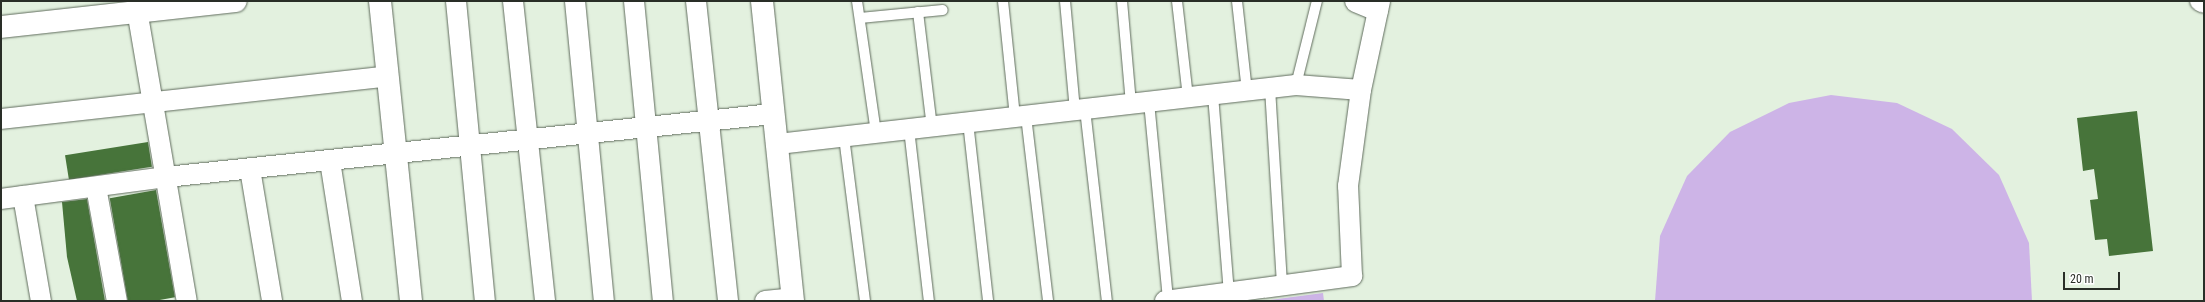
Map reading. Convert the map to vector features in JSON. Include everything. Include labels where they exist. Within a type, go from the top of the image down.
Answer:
[{"type":"street","points":[[1,27],[129,7],[236,1]]},
{"type":"street","points":[[380,1],[411,301]]},
{"type":"street","points":[[456,1],[485,301]]},
{"type":"street","points":[[513,1],[545,301]]},
{"type":"street","points":[[575,1],[604,301]]},
{"type":"street","points":[[634,1],[663,301]]},
{"type":"street","points":[[696,1],[710,120],[728,301]]},
{"type":"street","points":[[762,1],[793,300],[765,301]]},
{"type":"street","points":[[1165,301],[1352,276],[1348,186],[1361,90],[1379,5],[1356,1]]},
{"type":"street","points":[[2200,1],[2204,3]]},
{"type":"street","points":[[129,7],[153,102],[187,301]]},
{"type":"street","points":[[1,119],[388,76]]},
{"type":"street","points":[[778,144],[1296,85],[1361,90]]},
{"type":"street","points":[[1,199],[166,177],[470,147],[773,114]]},
{"type":"street","points":[[330,161],[352,301]]},
{"type":"street","points":[[250,169],[272,301]]},
{"type":"street","points":[[96,186],[117,301]]},
{"type":"street","points":[[23,196],[41,301]]},
{"type":"lane","points":[[857,1],[876,133]]},
{"type":"lane","points":[[1003,1],[1048,301]]},
{"type":"lane","points":[[1065,1],[1107,301]]},
{"type":"lane","points":[[1122,1],[1140,103],[1168,300]]},
{"type":"lane","points":[[1178,1],[1188,97]]},
{"type":"lane","points":[[1236,1],[1247,91]]},
{"type":"lane","points":[[1296,85],[1317,1]]},
{"type":"lane","points":[[860,18],[943,10]]},
{"type":"lane","points":[[918,12],[932,127]]},
{"type":"lane","points":[[1270,88],[1282,285]]},
{"type":"lane","points":[[1213,95],[1229,292]]},
{"type":"lane","points":[[968,122],[988,301]]},
{"type":"lane","points":[[909,129],[929,301]]},
{"type":"lane","points":[[844,136],[865,301]]},
{"type":"shaded area","points":[[1831,95],[1897,103],[1952,129],[1999,175],[2029,243],[2032,301],[1655,301],[1660,236],[1687,176],[1730,132],[1789,103]]},
{"type":"shaded area","points":[[1323,293],[1324,301],[1263,301]]},
{"type":"building","points":[[2137,111],[2153,251],[2109,256],[2107,239],[2095,240],[2090,200],[2098,199],[2094,169],[2083,171],[2077,118]]},
{"type":"building","points":[[148,142],[152,167],[69,180],[65,155]]},
{"type":"building","points":[[156,190],[175,297],[154,301],[128,301],[110,198]]},
{"type":"building","points":[[87,199],[105,301],[77,301],[67,257],[62,202]]}]
